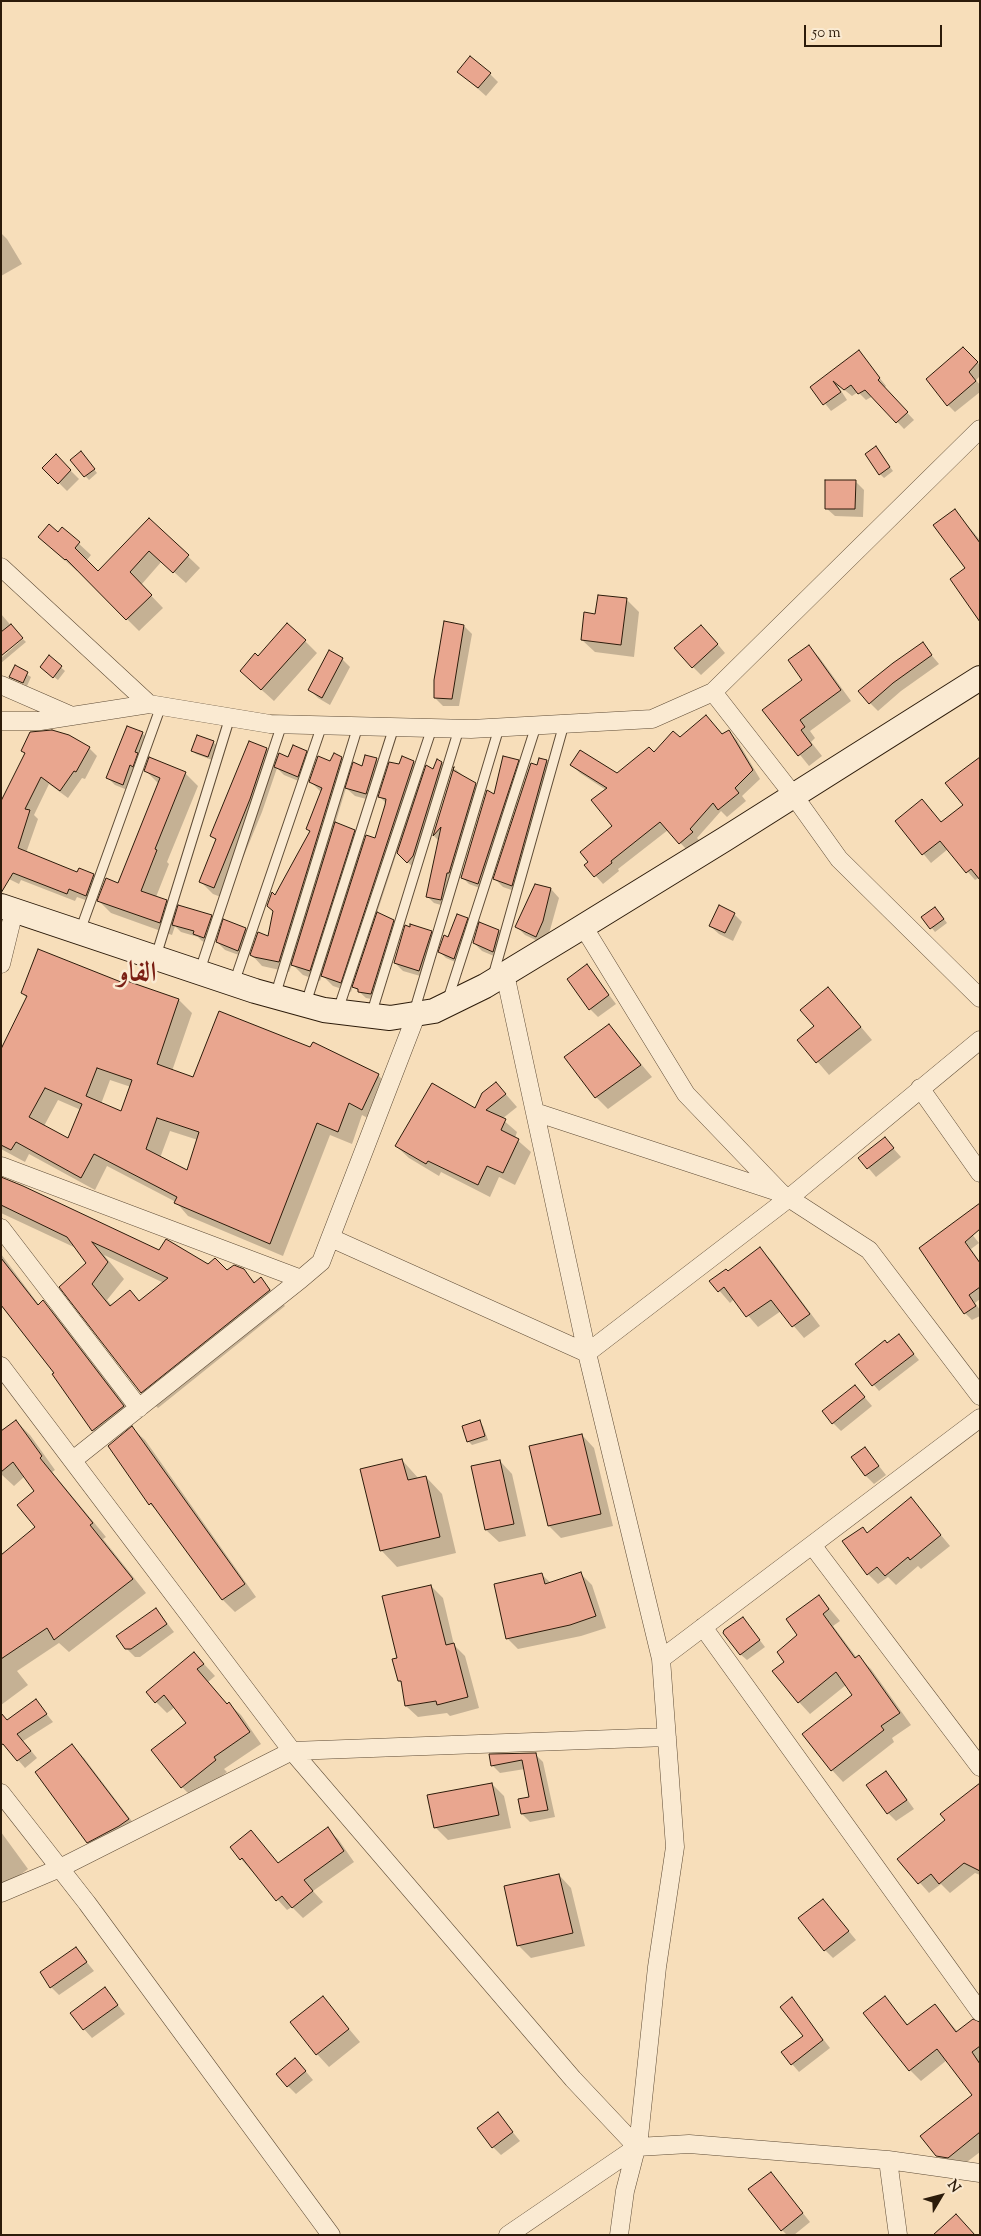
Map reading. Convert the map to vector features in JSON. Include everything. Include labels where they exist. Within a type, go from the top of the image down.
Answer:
[{"type":"street","points":[[1,721],[40,721],[155,705],[282,724],[459,729],[652,718],[713,692],[980,430]]},
{"type":"street","points":[[1,568],[155,705]]},
{"type":"street","points":[[1,964],[8,908],[234,984],[306,1005],[390,1018],[434,1011],[498,978],[794,796],[980,678]]},
{"type":"street","points":[[1,684],[72,716]]},
{"type":"street","points":[[713,692],[794,796],[839,859],[980,998]]},
{"type":"street","points":[[583,926],[686,1094],[785,1196],[869,1250],[980,1396]]},
{"type":"street","points":[[498,978],[535,1112],[587,1353],[661,1659],[675,1847],[657,1967],[637,2147],[625,2192],[619,2235]]},
{"type":"street","points":[[73,1460],[321,1262],[415,1014]]},
{"type":"street","points":[[587,1353],[980,1040]]},
{"type":"street","points":[[920,1088],[980,1172]]},
{"type":"street","points":[[535,1112],[785,1196]]},
{"type":"street","points":[[1,1166],[301,1278]]},
{"type":"street","points":[[1,1228],[139,1408]]},
{"type":"street","points":[[330,1238],[587,1353]]},
{"type":"street","points":[[4,1374],[73,1460],[292,1751],[573,2079],[637,2147]]},
{"type":"street","points":[[661,1659],[980,1418]]},
{"type":"street","points":[[812,1545],[980,1766]]},
{"type":"street","points":[[702,1627],[980,2012]]},
{"type":"street","points":[[1,1893],[60,1868],[292,1751],[667,1738]]},
{"type":"street","points":[[1,1793],[60,1868],[331,2235]]},
{"type":"street","points":[[508,2235],[637,2147],[689,2144],[888,2160],[979,2173]]},
{"type":"street","points":[[888,2160],[898,2235]]},
{"type":"lane","points":[[79,932],[155,705]]},
{"type":"lane","points":[[155,958],[230,717]]},
{"type":"lane","points":[[199,972],[282,724]]},
{"type":"lane","points":[[498,978],[564,724]]},
{"type":"lane","points":[[234,984],[322,725]]},
{"type":"lane","points":[[274,996],[358,726]]},
{"type":"lane","points":[[446,1005],[536,726]]},
{"type":"lane","points":[[306,1005],[394,727]]},
{"type":"lane","points":[[338,1011],[432,728]]},
{"type":"lane","points":[[415,1014],[499,728]]},
{"type":"lane","points":[[371,1016],[459,729]]},
{"type":"building","points":[[470,56],[491,73],[478,88],[457,72]]},
{"type":"building","points":[[963,347],[978,362],[969,372],[976,381],[947,406],[926,379]]},
{"type":"building","points":[[859,350],[880,378],[878,380],[908,412],[896,423],[865,390],[858,394],[851,385],[844,390],[833,381],[841,392],[823,405],[810,387]]},
{"type":"building","points":[[876,446],[890,467],[879,475],[865,454]]},
{"type":"building","points":[[81,451],[95,469],[84,477],[70,460]]},
{"type":"building","points":[[56,454],[71,470],[58,484],[42,468]]},
{"type":"building","points":[[825,480],[856,480],[855,509],[825,509]]},
{"type":"building","points":[[955,509],[980,543],[980,622],[950,579],[965,568],[933,525]]},
{"type":"building","points":[[149,518],[189,555],[173,573],[149,551],[130,572],[152,595],[126,620],[66,559],[38,537],[49,524],[58,532],[62,527],[80,542],[75,548],[98,571]]},
{"type":"building","points":[[598,595],[627,598],[621,645],[581,640],[584,612],[595,614]]},
{"type":"building","points":[[444,621],[464,625],[452,699],[434,698],[434,680]]},
{"type":"building","points":[[287,623],[306,640],[261,690],[240,671],[255,653],[258,656]]},
{"type":"building","points":[[11,624],[23,638],[1,656],[1,632]]},
{"type":"building","points":[[701,625],[718,644],[692,668],[674,648]]},
{"type":"building","points":[[923,642],[932,655],[893,683],[869,704],[858,691]]},
{"type":"building","points":[[809,645],[841,690],[800,720],[805,727],[801,730],[812,745],[798,756],[762,710],[802,680],[788,660]]},
{"type":"building","points":[[329,650],[343,658],[322,698],[308,690]]},
{"type":"building","points":[[49,655],[62,666],[53,678],[40,667]]},
{"type":"building","points":[[15,665],[28,672],[23,683],[9,677]]},
{"type":"building","points":[[706,715],[722,734],[729,730],[753,770],[735,788],[739,793],[718,810],[713,803],[690,829],[693,832],[679,844],[660,822],[594,877],[584,865],[588,862],[580,852],[612,826],[591,800],[607,788],[570,765],[580,750],[617,773],[649,747],[654,752],[673,731],[680,737]]},
{"type":"building","points":[[127,726],[143,732],[135,752],[138,753],[133,767],[130,765],[123,785],[106,778]]},
{"type":"building","points":[[52,730],[69,735],[90,747],[76,772],[74,771],[60,791],[41,777],[25,809],[30,810],[18,848],[77,872],[79,868],[94,874],[86,896],[69,889],[67,894],[13,873],[1,893],[1,801],[25,753],[21,751],[30,732]]},
{"type":"building","points":[[197,735],[214,741],[208,757],[191,751]]},
{"type":"building","points":[[249,741],[267,748],[250,799],[214,888],[199,882],[216,839],[210,836]]},
{"type":"building","points":[[293,745],[307,751],[298,777],[274,767],[279,753],[288,757]]},
{"type":"building","points":[[334,753],[342,757],[279,962],[254,957],[250,955],[258,932],[268,936],[273,911],[267,906],[272,892],[275,895],[310,831],[306,829],[322,788],[309,782],[318,756],[330,761]]},
{"type":"building","points":[[365,755],[377,758],[366,794],[345,788],[353,762],[362,766]]},
{"type":"building","points":[[402,756],[414,761],[341,983],[321,976],[366,835],[375,838],[386,799],[378,797],[389,762],[399,764]]},
{"type":"building","points":[[503,756],[519,760],[478,884],[461,878],[487,790],[494,794]]},
{"type":"building","points":[[149,757],[186,772],[155,849],[157,850],[141,891],[167,900],[160,923],[97,901],[106,878],[118,883],[160,778],[144,771]]},
{"type":"building","points":[[980,757],[980,880],[971,869],[966,873],[940,841],[922,855],[895,821],[922,799],[941,822],[963,805],[945,783]]},
{"type":"building","points":[[539,758],[547,760],[512,886],[493,879],[531,763],[537,765]]},
{"type":"building","points":[[437,759],[442,762],[413,856],[407,863],[397,853],[426,765],[433,769]]},
{"type":"building","points":[[453,770],[476,783],[449,873],[447,873],[441,900],[426,897],[441,827],[433,836]]},
{"type":"building","points":[[335,822],[355,830],[310,971],[291,965]]},
{"type":"building","points":[[535,884],[551,888],[543,921],[536,937],[515,927]]},
{"type":"building","points":[[178,905],[212,915],[204,938],[193,934],[194,931],[172,925]]},
{"type":"building","points":[[719,905],[735,913],[725,933],[709,926]]},
{"type":"building","points":[[935,907],[944,919],[930,929],[921,917]]},
{"type":"building","points":[[377,912],[394,920],[371,994],[358,992],[358,989],[352,987]]},
{"type":"building","points":[[457,914],[468,918],[454,959],[438,952],[444,935],[448,937]]},
{"type":"building","points":[[223,919],[246,928],[238,951],[216,942]]},
{"type":"building","points":[[479,922],[499,930],[493,952],[473,943]]},
{"type":"building","points":[[410,924],[432,931],[419,971],[394,963],[405,925],[410,927]]},
{"type":"building","points":[[38,949],[126,984],[127,981],[179,999],[157,1064],[193,1077],[219,1011],[310,1047],[313,1042],[379,1074],[362,1110],[349,1103],[338,1132],[317,1123],[270,1244],[174,1203],[177,1197],[94,1154],[81,1178],[16,1142],[11,1150],[1,1145],[1,1049],[27,996],[21,993]],"holes":[[[97,1068],[132,1080],[121,1111],[86,1096]],[[45,1088],[82,1104],[68,1138],[29,1117]],[[157,1118],[199,1132],[187,1170],[146,1149]]]},
{"type":"building","points":[[587,964],[609,995],[589,1010],[567,979]]},
{"type":"building","points":[[828,987],[861,1027],[816,1063],[797,1040],[814,1026],[800,1010]]},
{"type":"building","points":[[609,1024],[641,1065],[595,1098],[564,1057]]},
{"type":"building","points":[[496,1082],[506,1094],[486,1110],[506,1119],[501,1130],[519,1139],[503,1173],[487,1166],[478,1185],[428,1161],[426,1164],[395,1146],[432,1083],[475,1108],[482,1093]]},
{"type":"building","points":[[885,1137],[894,1148],[867,1169],[858,1158]]},
{"type":"building","points":[[1,1177],[159,1250],[166,1239],[208,1264],[215,1258],[227,1270],[234,1265],[244,1269],[254,1283],[261,1277],[270,1290],[141,1393],[59,1287],[86,1263],[67,1237],[1,1205]],"holes":[[[92,1242],[168,1278],[139,1301],[130,1290],[110,1306],[92,1284],[108,1262]]]},
{"type":"building","points":[[980,1203],[980,1229],[965,1242],[980,1263],[980,1287],[969,1295],[976,1306],[964,1314],[919,1248]]},
{"type":"building","points":[[760,1247],[810,1314],[792,1327],[771,1300],[746,1317],[724,1287],[718,1292],[709,1281],[726,1269],[728,1271]]},
{"type":"building","points":[[1,1258],[38,1305],[43,1300],[124,1406],[92,1431],[52,1374],[54,1373],[1,1305]]},
{"type":"building","points":[[899,1334],[914,1354],[872,1386],[855,1364],[885,1340],[887,1343]]},
{"type":"building","points":[[855,1385],[865,1397],[832,1424],[822,1411]]},
{"type":"building","points":[[16,1420],[42,1456],[40,1458],[93,1523],[90,1525],[133,1579],[54,1640],[47,1628],[1,1659],[1,1555],[35,1527],[17,1505],[34,1491],[13,1462],[1,1472],[1,1431]]},
{"type":"building","points":[[480,1420],[485,1436],[467,1442],[462,1426]]},
{"type":"building","points":[[132,1426],[245,1584],[222,1600],[151,1503],[149,1505],[108,1446]]},
{"type":"building","points":[[582,1434],[601,1514],[548,1526],[529,1446]]},
{"type":"building","points":[[865,1447],[879,1466],[865,1476],[851,1457]]},
{"type":"building","points":[[402,1459],[408,1480],[426,1476],[440,1537],[380,1551],[360,1469]]},
{"type":"building","points":[[500,1460],[514,1524],[485,1530],[471,1466]]},
{"type":"building","points":[[911,1497],[941,1535],[910,1560],[908,1557],[885,1576],[877,1567],[867,1575],[842,1541],[863,1527],[867,1533]]},
{"type":"building","points":[[581,1572],[596,1616],[570,1625],[506,1639],[494,1584],[542,1573],[545,1584]]},
{"type":"building","points":[[431,1585],[446,1645],[454,1643],[468,1697],[437,1705],[436,1701],[405,1706],[401,1681],[398,1681],[392,1659],[397,1658],[382,1596]]},
{"type":"building","points":[[819,1595],[829,1609],[823,1614],[855,1658],[859,1655],[900,1713],[881,1726],[884,1730],[831,1771],[802,1734],[852,1695],[836,1672],[798,1703],[772,1671],[784,1662],[777,1652],[797,1635],[786,1619]]},
{"type":"building","points":[[156,1608],[167,1624],[131,1649],[125,1649],[116,1636]]},
{"type":"building","points":[[743,1617],[760,1640],[740,1655],[723,1633],[724,1630]]},
{"type":"building","points":[[194,1652],[204,1664],[197,1669],[227,1704],[229,1702],[250,1732],[214,1757],[216,1760],[181,1788],[151,1750],[186,1723],[164,1695],[155,1703],[146,1692]]},
{"type":"building","points":[[36,1699],[47,1714],[17,1734],[31,1751],[17,1761],[3,1744],[1,1745],[1,1713],[7,1720]]},
{"type":"building","points":[[72,1744],[129,1819],[87,1843],[35,1772]]},
{"type":"building","points":[[536,1753],[548,1810],[521,1814],[518,1799],[529,1797],[522,1760],[491,1766],[489,1754]]},
{"type":"building","points":[[886,1771],[907,1800],[887,1814],[866,1785]]},
{"type":"building","points":[[492,1783],[499,1815],[434,1828],[427,1795]]},
{"type":"building","points":[[980,1783],[980,1871],[964,1863],[939,1884],[931,1874],[918,1884],[897,1859],[945,1820],[940,1814]]},
{"type":"building","points":[[328,1827],[344,1851],[304,1880],[313,1891],[292,1908],[282,1896],[276,1901],[242,1858],[240,1860],[230,1847],[251,1830],[278,1863]]},
{"type":"building","points":[[559,1874],[573,1933],[517,1946],[504,1886]]},
{"type":"building","points":[[823,1899],[849,1931],[824,1951],[798,1918]]},
{"type":"building","points":[[76,1947],[87,1962],[50,1988],[40,1972]]},
{"type":"building","points":[[105,1987],[118,2005],[83,2030],[70,2013]]},
{"type":"building","points":[[323,1996],[349,2029],[316,2055],[290,2022]]},
{"type":"building","points":[[885,1996],[907,2025],[935,2004],[956,2032],[973,2019],[980,2022],[980,2046],[972,2052],[980,2064],[980,2132],[948,2158],[936,2156],[920,2136],[972,2095],[937,2049],[909,2071],[863,2013]]},
{"type":"building","points":[[792,1997],[823,2040],[791,2065],[781,2052],[803,2036],[780,2007]]},
{"type":"building","points":[[295,2058],[306,2071],[287,2087],[276,2074]]},
{"type":"building","points":[[498,2112],[513,2132],[492,2148],[477,2128]]},
{"type":"building","points":[[771,2172],[803,2213],[781,2231],[748,2189]]},
{"type":"building","points":[[956,2214],[975,2235],[933,2235]]},
{"type":"district","name":"الفاو","points":[[137,976]]}]
